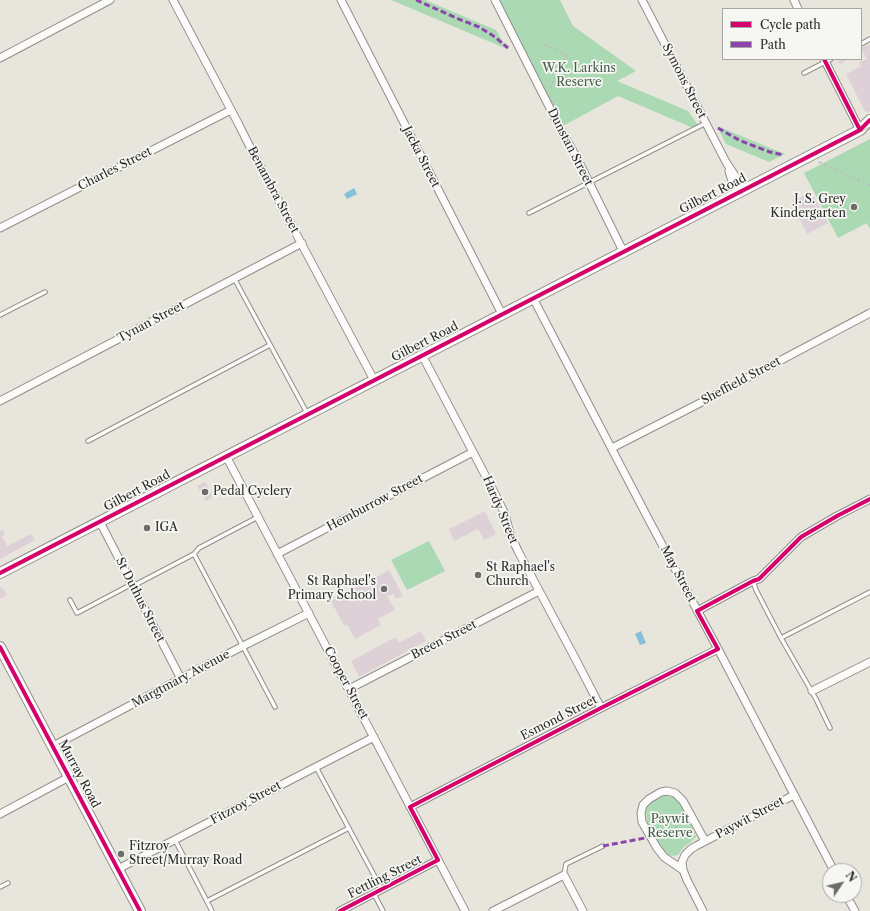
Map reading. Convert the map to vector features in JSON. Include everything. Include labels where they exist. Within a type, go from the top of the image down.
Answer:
[{"type":"street","points":[[0,58],[110,0]]},
{"type":"street","name":"Benambra Street","points":[[173,0],[374,380]]},
{"type":"street","name":"Jacka Street","points":[[341,0],[502,314]]},
{"type":"street","name":"Dunstan Street","points":[[495,0],[623,251]]},
{"type":"street","name":"Symons Street","points":[[642,0],[726,162],[732,181],[740,191]]},
{"type":"street","points":[[827,60],[865,129]]},
{"type":"street","name":"Charles Street","points":[[0,228],[230,110]]},
{"type":"street","name":"Gilbert Road","points":[[0,573],[623,251],[865,129],[870,120]]},
{"type":"street","name":"Tynan Street","points":[[0,401],[302,243]]},
{"type":"street","name":"May Street","points":[[533,298],[830,863]]},
{"type":"street","name":"Sheffield Street","points":[[612,448],[870,313]]},
{"type":"street","name":"Hardy Street","points":[[422,355],[505,514],[510,534],[601,708]]},
{"type":"street","name":"Hemburrow Street","points":[[278,554],[473,452]]},
{"type":"street","name":"Cooper Street","points":[[226,456],[465,911]]},
{"type":"street","points":[[698,611],[759,579],[801,537],[870,499]]},
{"type":"street","name":"St Duthus Street","points":[[100,522],[181,679]]},
{"type":"street","name":"Breen Street","points":[[348,689],[539,591]]},
{"type":"street","name":"Margtmary Avenue","points":[[53,746],[308,613]]},
{"type":"street","name":"Murray Road","points":[[0,647],[140,911]]},
{"type":"street","name":"Esmond Street","points":[[410,807],[718,649]]},
{"type":"street","points":[[812,691],[870,662]]},
{"type":"street","name":"Fitzroy Street","points":[[118,869],[374,737]]},
{"type":"street","points":[[1,812],[69,777]]},
{"type":"street","name":"Paywit Street","points":[[683,870],[664,857],[650,837],[642,822],[641,809],[643,805],[660,792],[671,791],[678,795],[683,801],[705,841]]},
{"type":"street","name":"Paywit Street","points":[[683,870],[682,862],[685,855],[691,849],[794,795]]},
{"type":"street","name":"Fettling Street","points":[[340,911],[438,860]]},
{"type":"street","points":[[683,870],[703,911]]},
{"type":"street","points":[[493,911],[564,875],[583,911]]},
{"type":"lane","points":[[804,73],[827,60]]},
{"type":"lane","points":[[529,214],[706,123]]},
{"type":"lane","points":[[234,278],[307,414]]},
{"type":"lane","points":[[0,315],[45,292]]},
{"type":"lane","points":[[88,442],[270,346]]},
{"type":"lane","points":[[70,600],[77,613],[194,554],[199,548],[258,517]]},
{"type":"lane","points":[[194,554],[275,707]]},
{"type":"lane","points":[[753,581],[756,590],[781,638],[812,691],[830,728]]},
{"type":"lane","points":[[781,638],[870,592]]},
{"type":"lane","points":[[316,766],[382,890]]},
{"type":"lane","points":[[207,901],[349,828]]},
{"type":"lane","points":[[175,840],[212,911]]},
{"type":"lane","points":[[564,875],[566,864],[604,846]]},
{"type":"lane","points":[[0,887],[8,883]]},
{"type":"lane","points":[[374,894],[383,911]]},
{"type":"path","points":[[544,45],[567,55],[550,88]]},
{"type":"path","points":[[819,162],[870,185]]},
{"type":"path","points":[[650,837],[693,820]]},
{"type":"green space","points":[[391,0],[425,0],[496,30],[507,49]]},
{"type":"green space","name":"W.K. Larkins Reserve","points":[[499,0],[560,0],[573,26],[636,71],[617,81],[688,111],[698,125],[693,128],[618,96],[563,126]]},
{"type":"green space","points":[[717,126],[785,154],[769,162],[726,144]]},
{"type":"green space","points":[[870,139],[870,229],[867,223],[838,238],[804,173]]},
{"type":"green space","points":[[429,541],[445,571],[407,590],[391,560]]},
{"type":"green space","name":"Paywit Reserve","points":[[662,795],[677,799],[682,806],[696,837],[684,847],[678,855],[672,856],[664,853],[653,836],[647,822],[646,810],[653,800]]},
{"type":"water","points":[[354,188],[357,194],[347,199],[344,194]]},
{"type":"water","points":[[641,631],[646,643],[640,645],[635,634]]},
{"type":"building","points":[[869,44],[870,47],[870,111],[866,113],[846,74],[861,66],[859,62],[867,59],[862,48]]},
{"type":"building","points":[[838,60],[846,60],[840,64]]},
{"type":"building","points":[[805,195],[808,200],[814,197],[828,223],[807,234],[791,202]]},
{"type":"building","name":"Pedal Cyclery","points":[[205,482],[213,497],[206,501],[197,486]]},
{"type":"building","points":[[485,511],[496,534],[484,540],[478,529],[454,541],[449,529]]},
{"type":"building","points":[[2,530],[5,535],[1,537],[7,546],[31,534],[35,540],[0,559],[0,531]]},
{"type":"building","points":[[389,570],[403,596],[396,599],[393,594],[387,596],[395,610],[378,619],[381,625],[355,639],[347,625],[344,626],[331,601]]},
{"type":"building","points":[[2,587],[7,595],[0,599],[0,588]]},
{"type":"building","points":[[421,631],[426,641],[359,677],[351,661],[396,637],[399,643]]},
{"type":"tram line","points":[[0,575],[870,127]]},
{"type":"marked path","points":[[416,0],[479,27],[495,37],[508,48]]},
{"type":"marked path","points":[[718,128],[739,140],[770,152],[784,155]]},
{"type":"marked path","points":[[603,846],[650,837]]},
{"type":"cycle path","points":[[825,60],[860,130]]},
{"type":"cycle path","points":[[0,573],[860,130],[870,120]]},
{"type":"cycle path","points":[[340,911],[438,860],[410,807],[718,649],[697,611],[759,579],[801,537],[870,499]]},
{"type":"cycle path","points":[[0,647],[140,911]]},
{"type":"place","name":"J. S. Grey Kindergarten","points":[[854,207]]},
{"type":"place","name":"Pedal Cyclery","points":[[205,492]]},
{"type":"place","name":"IGA","points":[[147,528]]},
{"type":"place","name":"St Raphael's Church","points":[[478,575]]},
{"type":"place","name":"St Raphael's Primary School","points":[[384,589]]},
{"type":"place","name":"Fitzroy Street/Murray Road","points":[[121,854]]}]
